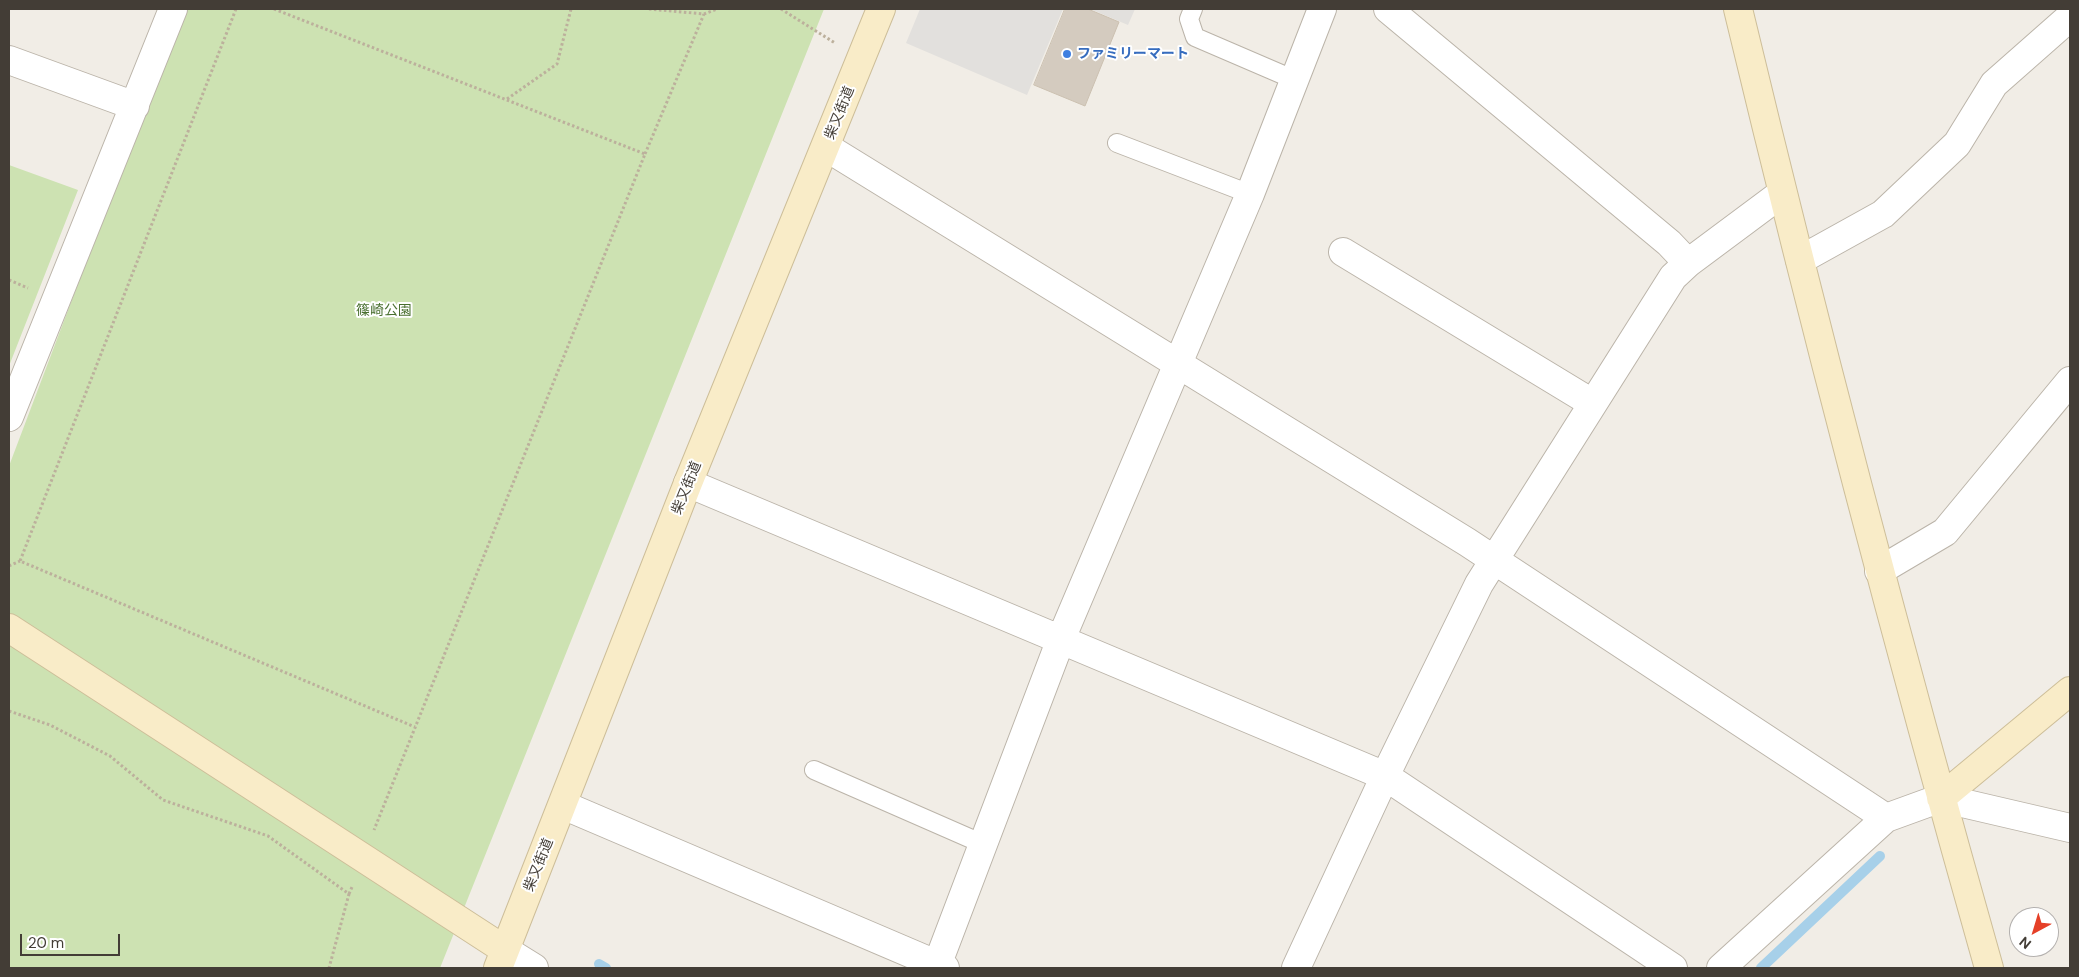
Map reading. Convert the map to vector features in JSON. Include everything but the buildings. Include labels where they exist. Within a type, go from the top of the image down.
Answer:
[{"type":"street","points":[[9,418],[173,9]]},
{"type":"street","name":"柴又街道","points":[[501,959],[688,483],[881,9]]},
{"type":"street","points":[[563,805],[940,967],[983,844],[1061,639],[1250,194],[1322,9]]},
{"type":"street","points":[[1388,9],[1669,243],[1688,263]]},
{"type":"street","points":[[1738,9],[1782,193],[1879,571],[1989,968]]},
{"type":"street","points":[[1800,260],[1883,214],[1957,144],[1994,84],[2070,17]]},
{"type":"street","points":[[9,60],[135,106]]},
{"type":"street","points":[[826,147],[1179,363],[1493,560],[1886,818]]},
{"type":"street","points":[[1296,968],[1385,776],[1493,560],[1673,277],[1688,263],[1782,193]]},
{"type":"street","points":[[1343,252],[1592,403]]},
{"type":"street","points":[[1879,571],[1945,532],[2070,381]]},
{"type":"street","points":[[688,483],[1385,776],[1673,968]]},
{"type":"street","points":[[9,628],[363,857],[501,959],[534,968]]},
{"type":"street","points":[[1721,968],[1886,818],[1941,798],[2070,691]]},
{"type":"street","points":[[1941,798],[2070,828]]},
{"type":"lane","points":[[1193,9],[1188,19],[1195,37],[1294,80]]},
{"type":"lane","points":[[1117,143],[1250,194]]},
{"type":"lane","points":[[814,770],[983,844]]},
{"type":"path","points":[[20,562],[236,9]]},
{"type":"path","points":[[274,9],[646,154]]},
{"type":"path","points":[[507,100],[557,64],[571,9]]},
{"type":"path","points":[[649,9],[704,14],[717,9]]},
{"type":"path","points":[[781,9],[861,60]]},
{"type":"path","points":[[363,857],[704,14]]},
{"type":"path","points":[[9,566],[20,562],[415,727]]},
{"type":"path","points":[[9,711],[50,725],[110,756],[163,800],[268,836],[349,894],[329,968]]},
{"type":"green space","name":"篠崎公園","points":[[182,9],[824,9],[440,968],[9,968],[9,466]]},
{"type":"green space","points":[[9,165],[78,190],[9,366]]},
{"type":"shaded area","points":[[920,9],[1063,9],[1027,95],[906,43]]},
{"type":"shaded area","points":[[1090,9],[1135,9],[1128,25]]},
{"type":"waterway","points":[[1761,968],[1880,856]]},
{"type":"waterway","points":[[599,964],[606,968]]},
{"type":"place","name":"ファミリーマート","points":[[1067,54]]}]
